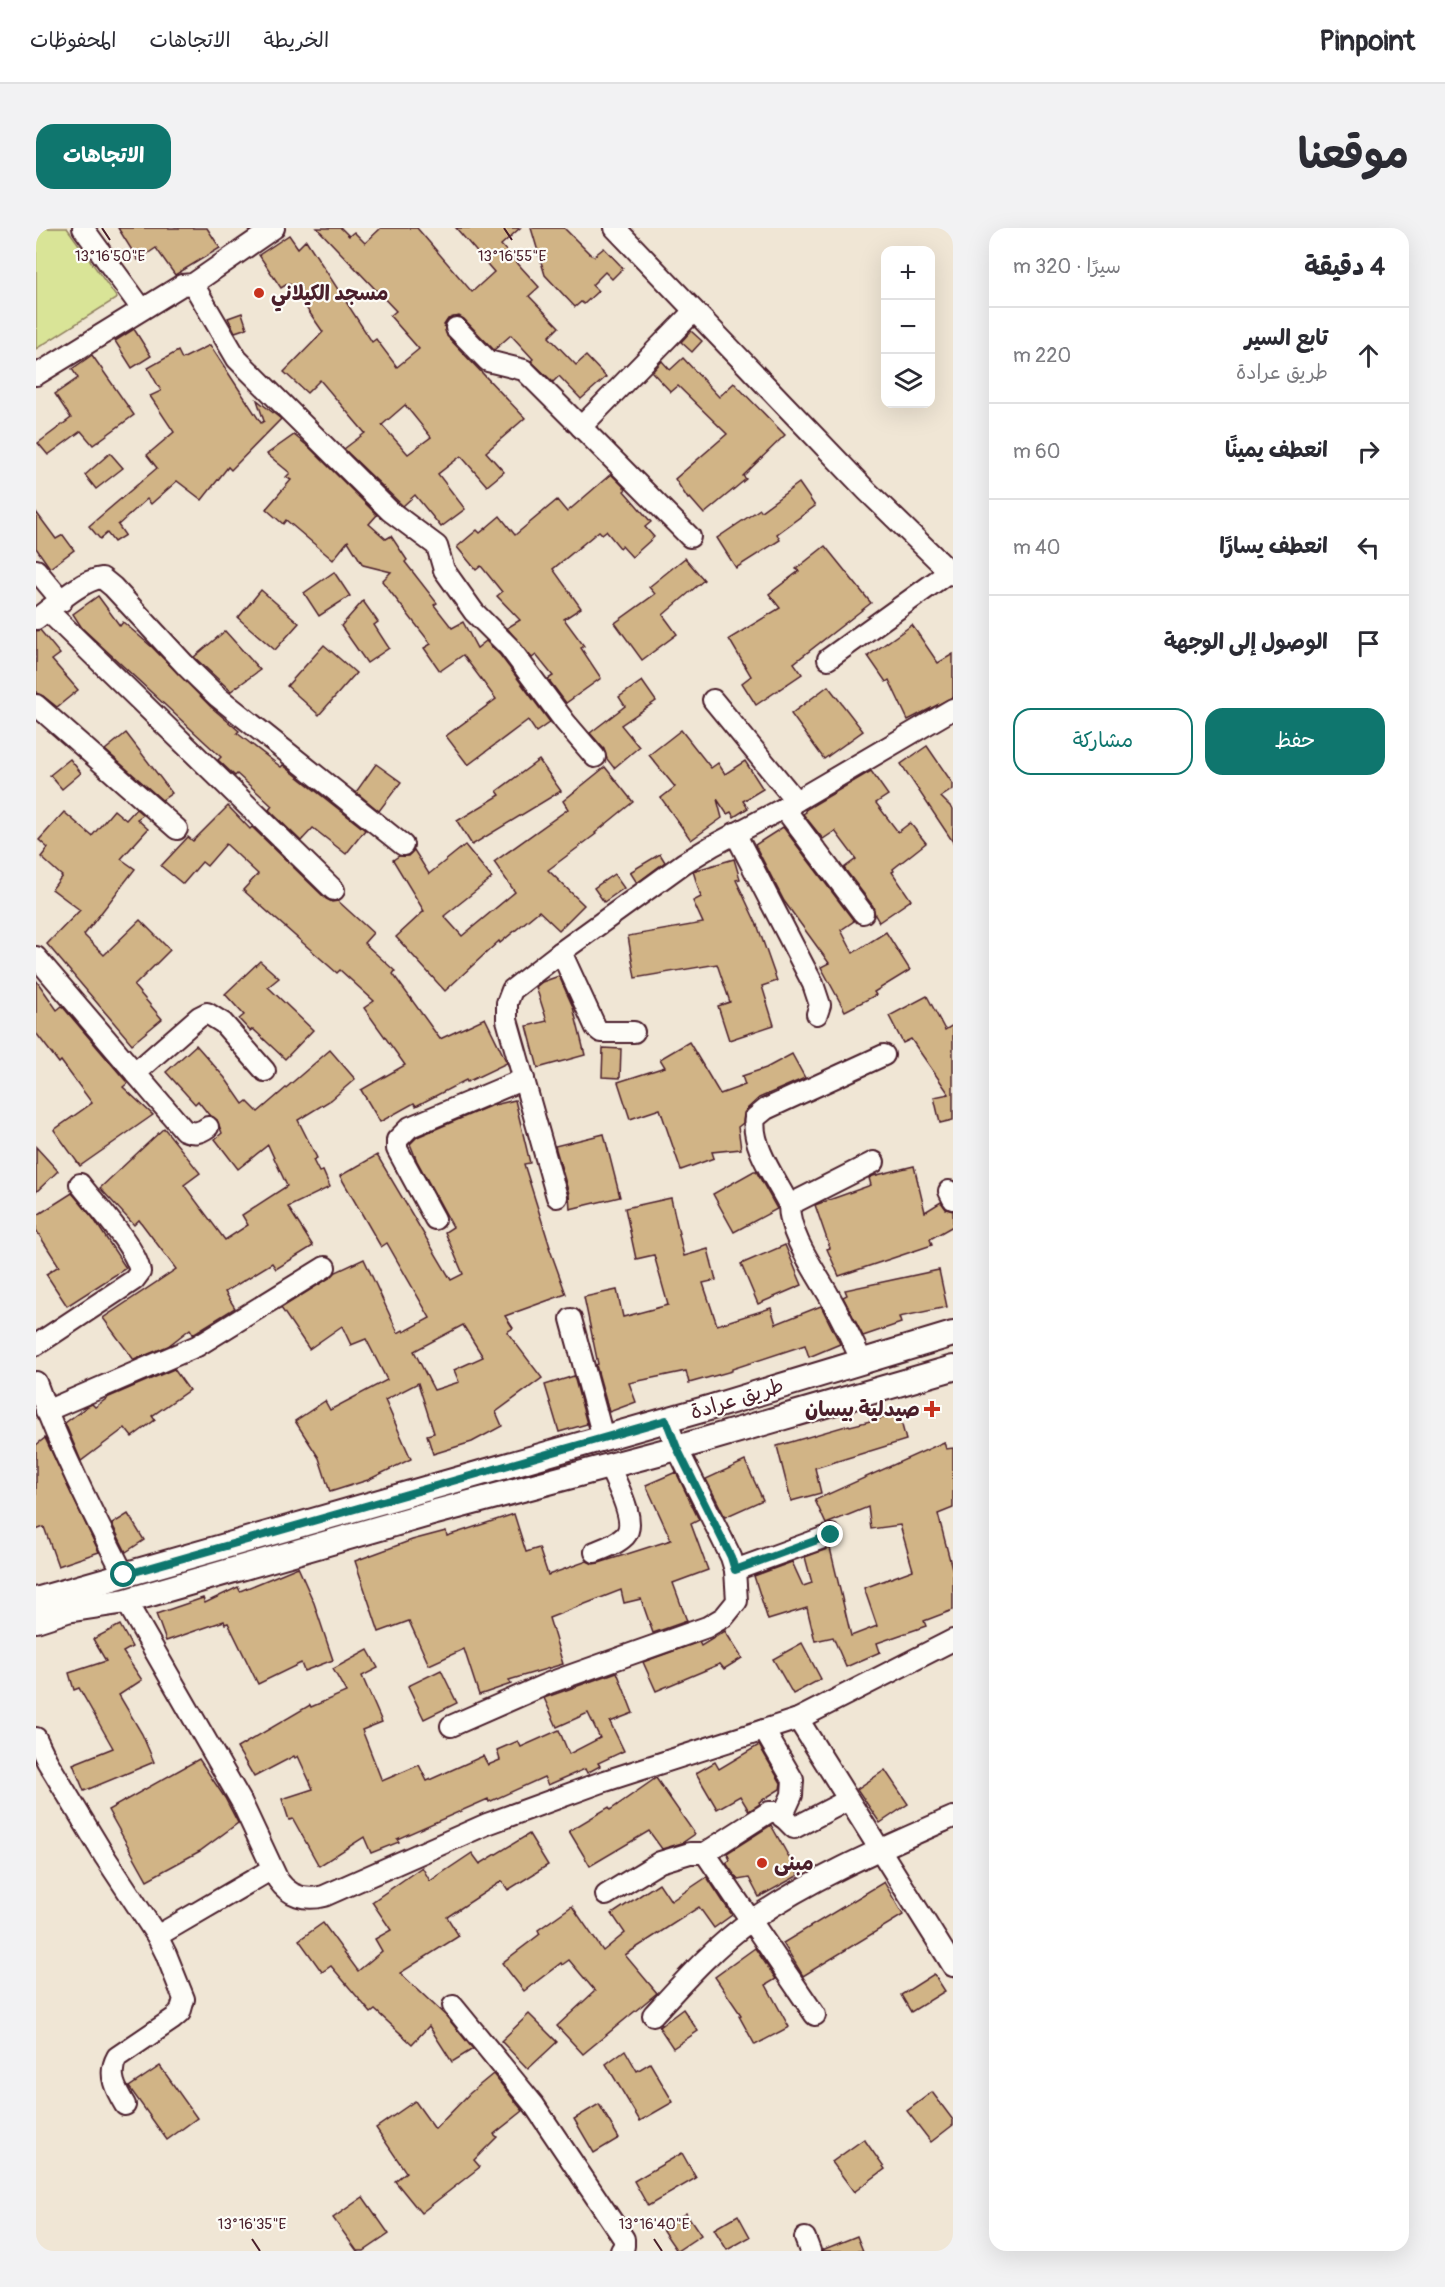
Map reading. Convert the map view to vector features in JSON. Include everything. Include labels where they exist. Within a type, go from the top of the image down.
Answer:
[{"type":"main road","name":"طريق عرادة","points":[[36,1600],[712,1407],[953,1334]]},
{"type":"main road","points":[[36,1620],[67,1610],[126,1600],[443,1510],[677,1448],[953,1368]]},
{"type":"main road","points":[[712,1407],[722,1435]]},
{"type":"street","points":[[83,228],[142,309]]},
{"type":"street","points":[[36,375],[182,285],[193,285],[274,228]]},
{"type":"street","points":[[615,228],[867,491],[951,573],[828,659]]},
{"type":"street","points":[[193,285],[237,359],[390,511],[437,546],[444,570],[474,612],[509,647],[565,722],[595,757]]},
{"type":"street","points":[[581,427],[694,311]]},
{"type":"street","points":[[456,328],[488,361],[524,370],[690,537]]},
{"type":"street","points":[[36,570],[49,610],[334,890]]},
{"type":"street","points":[[49,610],[89,582],[102,578],[218,697],[403,845]]},
{"type":"street","points":[[713,700],[790,804],[863,912]]},
{"type":"street","points":[[36,705],[177,829]]},
{"type":"street","points":[[557,1197],[507,1020],[507,1003],[512,990],[684,863],[953,709]]},
{"type":"street","points":[[735,833],[813,984],[820,1005],[817,1014]]},
{"type":"street","points":[[561,952],[596,1028],[601,1032],[634,1032]]},
{"type":"street","points":[[36,957],[184,1130],[201,1132],[208,1127]]},
{"type":"street","points":[[135,1073],[199,1017],[207,1013],[223,1023],[265,1071]]},
{"type":"street","points":[[862,1361],[810,1264],[790,1216],[789,1205],[755,1141],[753,1128],[755,1118],[766,1109],[884,1055]]},
{"type":"street","points":[[435,1219],[397,1149],[397,1140],[410,1127],[524,1078]]},
{"type":"street","points":[[789,1205],[874,1162]]},
{"type":"street","points":[[36,1345],[134,1280],[140,1272],[139,1263],[131,1249],[80,1184]]},
{"type":"street","points":[[46,1411],[197,1346],[325,1267]]},
{"type":"street","points":[[571,1319],[603,1437]]},
{"type":"street","points":[[36,1382],[46,1411],[81,1491],[124,1575]]},
{"type":"street","points":[[451,1726],[549,1683],[707,1627],[724,1617],[737,1601],[735,1570],[731,1557],[677,1448],[666,1420]]},
{"type":"street","points":[[595,1552],[624,1538],[630,1529],[630,1518],[609,1466]]},
{"type":"street","points":[[735,1570],[831,1535]]},
{"type":"street","points":[[126,1600],[241,1801],[272,1869],[286,1891],[313,1899],[487,1824],[602,1782],[798,1719],[953,1640]]},
{"type":"street","points":[[798,1719],[878,1850],[953,1966]]},
{"type":"street","points":[[764,1730],[793,1780],[792,1795],[782,1817]]},
{"type":"street","points":[[36,1738],[47,1761],[105,1857],[157,1936],[184,1999],[180,2013],[117,2057],[114,2062],[112,2076],[114,2085],[125,2105]]},
{"type":"street","points":[[606,1895],[660,1862],[690,1853],[705,1853],[769,1812],[778,1812],[794,1828],[848,1800]]},
{"type":"street","points":[[653,2015],[719,1947],[752,1920],[792,1895],[878,1850],[953,1817]]},
{"type":"street","points":[[705,1853],[815,2015]]},
{"type":"street","points":[[157,1936],[272,1869]]},
{"type":"street","points":[[453,2006],[534,2105],[624,2239],[621,2251]]},
{"type":"green space","points":[[42,228],[67,228],[117,298],[36,349],[36,232]]},
{"type":"building","points":[[118,228],[207,228],[220,248],[175,275],[156,248],[138,260]]},
{"type":"building","points":[[317,228],[341,228],[349,236],[354,232],[365,243],[381,228],[417,228],[472,292],[494,272],[456,228],[520,228],[501,245],[539,287],[529,296],[559,327],[549,337],[576,365],[586,356],[606,377],[581,399],[559,376],[553,382],[531,361],[533,359],[511,335],[494,350],[464,319],[459,316],[448,319],[444,325],[447,336],[525,418],[486,452],[504,472],[487,486],[461,456],[438,474],[465,509],[441,527],[415,495],[403,506],[344,449],[365,433],[320,380],[307,393],[284,372],[323,332],[289,283],[281,288],[259,255],[289,235],[298,248],[306,240],[372,342],[376,339],[397,367],[419,349],[390,316],[396,311]],"holes":[[[405,405],[431,437],[408,454],[382,425]]]},
{"type":"building","points":[[531,228],[564,228],[591,255],[594,256],[604,248],[623,268],[612,279],[605,272],[592,285],[598,291],[584,304],[581,302],[575,307],[545,275]]},
{"type":"building","points":[[242,313],[247,328],[235,332],[228,318]]},
{"type":"building","points":[[134,329],[151,356],[132,368],[115,341]]},
{"type":"building","points":[[691,331],[702,341],[692,352],[681,342]]},
{"type":"building","points":[[210,345],[261,423],[264,421],[257,400],[281,419],[231,470],[228,467],[202,500],[177,481],[151,504],[147,499],[118,525],[125,535],[114,542],[107,533],[100,539],[89,526],[157,468],[147,455],[174,432],[150,396],[161,391],[148,368],[178,351],[182,359]]},
{"type":"building","points":[[92,355],[134,415],[93,445],[81,431],[48,455],[38,443],[71,418],[55,394],[78,378],[72,369]]},
{"type":"building","points":[[683,358],[719,397],[734,383],[785,435],[743,476],[746,479],[704,514],[690,498],[688,499],[675,479],[727,434],[678,386],[671,392],[652,372],[662,361],[670,370]]},
{"type":"building","points":[[294,435],[377,515],[369,524],[386,539],[391,536],[407,560],[405,562],[437,603],[434,605],[452,628],[463,622],[477,648],[486,641],[500,655],[550,722],[536,732],[528,720],[468,765],[446,736],[496,699],[463,655],[440,671],[424,648],[431,644],[382,581],[391,572],[363,565],[348,541],[333,560],[286,520],[283,524],[266,509],[291,480],[286,477],[290,473],[267,454]]},
{"type":"building","points":[[110,453],[123,468],[96,489],[85,475]]},
{"type":"building","points":[[611,474],[626,489],[624,491],[651,522],[645,527],[654,537],[632,557],[622,546],[620,548],[606,531],[602,534],[599,531],[553,569],[581,608],[564,619],[584,646],[581,648],[601,678],[566,703],[548,679],[553,676],[536,655],[532,658],[507,628],[520,620],[497,596],[502,592],[481,566],[476,570],[457,547],[477,530],[480,533],[500,516],[515,535],[557,500],[567,512]]},
{"type":"building","points":[[799,483],[815,506],[777,534],[780,540],[736,568],[717,538],[760,509],[761,511]]},
{"type":"building","points":[[36,512],[56,539],[63,535],[74,550],[50,568],[36,548]]},
{"type":"building","points":[[825,546],[871,603],[794,663],[802,674],[756,705],[742,683],[751,676],[729,639],[780,608],[769,594],[799,571],[796,569]]},
{"type":"building","points":[[685,558],[704,580],[663,615],[677,634],[642,660],[615,623],[655,594],[649,587]]},
{"type":"building","points":[[334,572],[350,596],[319,616],[304,593]]},
{"type":"building","points":[[261,590],[299,623],[275,650],[238,618]]},
{"type":"building","points":[[98,596],[120,626],[123,622],[152,647],[210,706],[239,731],[237,733],[281,767],[283,765],[365,830],[346,854],[313,828],[301,841],[269,810],[272,806],[237,774],[235,776],[218,760],[221,757],[82,628],[73,614]]},
{"type":"building","points":[[363,601],[378,622],[374,625],[389,648],[367,663],[341,626]]},
{"type":"building","points":[[912,625],[938,663],[953,654],[953,697],[908,720],[889,680],[886,682],[868,656]]},
{"type":"building","points":[[40,630],[60,654],[52,660],[78,690],[57,707],[36,693],[36,631]]},
{"type":"building","points":[[225,631],[260,670],[231,691],[194,657]]},
{"type":"building","points":[[324,645],[356,673],[319,715],[287,686]]},
{"type":"building","points":[[642,681],[656,701],[621,725],[639,747],[614,768],[607,759],[604,749],[590,733],[625,706],[619,697]]},
{"type":"building","points":[[828,686],[863,731],[824,759],[791,714]]},
{"type":"building","points":[[681,730],[711,768],[718,763],[725,774],[745,761],[763,789],[743,801],[748,808],[734,817],[731,812],[727,814],[717,799],[722,818],[691,840],[661,798],[675,787],[649,755]]},
{"type":"building","points":[[126,733],[172,793],[162,800],[105,750]]},
{"type":"building","points":[[927,746],[953,784],[953,789],[941,797],[953,809],[953,842],[901,764]]},
{"type":"building","points":[[70,759],[81,773],[62,789],[50,775]]},
{"type":"building","points":[[539,760],[561,791],[472,845],[457,821],[500,795],[497,791]]},
{"type":"building","points":[[376,764],[401,782],[379,811],[356,792]]},
{"type":"building","points":[[605,767],[633,802],[596,834],[548,870],[584,905],[559,930],[539,911],[500,943],[499,941],[445,991],[396,937],[424,911],[393,860],[399,856],[408,856],[414,850],[429,874],[465,845],[492,878],[444,916],[462,936],[515,892],[494,862],[568,809],[563,801]]},
{"type":"building","points":[[871,771],[888,795],[876,803],[898,832],[910,823],[926,843],[892,872],[911,900],[879,922],[873,906],[844,868],[856,859],[835,831],[823,839],[803,814],[805,810]]},
{"type":"building","points":[[228,806],[326,899],[332,902],[338,901],[373,933],[364,943],[395,971],[393,974],[440,1039],[485,1018],[507,1063],[467,1082],[466,1080],[416,1106],[414,1103],[380,1122],[361,1090],[405,1065],[364,1008],[374,1001],[340,970],[337,973],[243,890],[258,874],[226,844],[207,866],[202,862],[183,884],[161,866],[188,837],[193,841]]},
{"type":"building","points":[[136,809],[143,815],[137,819],[148,829],[121,859],[135,869],[84,935],[104,955],[140,920],[170,950],[134,986],[162,1019],[132,1044],[47,944],[80,910],[52,889],[62,876],[41,857],[48,848],[39,840],[64,812],[92,836],[114,810],[126,820]]},
{"type":"building","points":[[783,827],[854,921],[841,930],[853,953],[886,932],[910,970],[874,992],[876,995],[845,1011],[821,967],[829,963],[784,901],[755,845]]},
{"type":"building","points":[[660,854],[665,862],[637,883],[630,872]]},
{"type":"building","points":[[734,859],[740,879],[736,880],[758,927],[777,981],[762,986],[774,1025],[729,1040],[718,1006],[730,1002],[717,964],[635,978],[628,936],[703,923],[693,901],[701,897],[693,871]]},
{"type":"building","points":[[614,874],[624,888],[604,902],[594,888]]},
{"type":"building","points":[[260,961],[279,978],[268,987],[313,1030],[285,1059],[253,1029],[250,1031],[239,1019],[244,1015],[225,994]]},
{"type":"building","points":[[559,976],[573,1007],[585,1055],[538,1068],[527,1026],[547,1021],[536,987],[542,982]]},
{"type":"building","points":[[36,980],[57,1010],[62,1006],[128,1083],[123,1087],[153,1115],[80,1166],[54,1130],[92,1103],[61,1061],[59,1063],[36,1033]]},
{"type":"building","points":[[927,996],[945,1030],[953,1025],[953,1120],[940,1123],[934,1097],[949,1094],[911,1039],[903,1043],[889,1016]]},
{"type":"building","points":[[689,1042],[720,1094],[745,1085],[742,1076],[766,1068],[792,1054],[805,1078],[759,1098],[747,1109],[743,1123],[738,1127],[741,1149],[712,1152],[714,1158],[681,1170],[660,1109],[630,1119],[618,1082],[665,1067],[660,1059]]},
{"type":"building","points":[[196,1045],[225,1078],[243,1104],[247,1101],[258,1112],[330,1050],[355,1079],[331,1100],[298,1120],[317,1158],[313,1160],[319,1172],[323,1171],[330,1187],[288,1207],[313,1246],[276,1269],[272,1263],[225,1292],[235,1308],[193,1334],[190,1329],[168,1346],[134,1360],[103,1318],[176,1269],[139,1220],[134,1225],[100,1188],[164,1128],[200,1173],[184,1185],[225,1240],[248,1225],[242,1215],[287,1186],[268,1145],[238,1169],[215,1139],[222,1133],[217,1120],[209,1115],[198,1101],[195,1104],[166,1072]]},
{"type":"building","points":[[603,1048],[621,1049],[620,1078],[602,1077]]},
{"type":"building","points":[[515,1100],[530,1163],[524,1164],[566,1294],[505,1316],[513,1328],[507,1332],[542,1378],[496,1412],[502,1426],[472,1442],[433,1454],[427,1435],[434,1433],[418,1383],[385,1400],[411,1459],[368,1480],[330,1492],[319,1458],[295,1421],[325,1401],[330,1410],[387,1380],[366,1339],[351,1345],[342,1326],[309,1349],[281,1308],[336,1272],[364,1259],[398,1333],[430,1318],[387,1243],[381,1247],[340,1176],[377,1155],[451,1280],[463,1274],[445,1232],[453,1227],[410,1144],[417,1137],[490,1106]],"holes":[[[463,1325],[483,1357],[454,1370],[459,1382],[434,1390],[414,1351]]]},
{"type":"building","points":[[604,1134],[620,1197],[570,1209],[569,1194],[555,1146]]},
{"type":"building","points":[[36,1147],[58,1171],[36,1192]]},
{"type":"building","points":[[914,1166],[925,1212],[941,1202],[946,1209],[953,1211],[953,1226],[930,1239],[932,1245],[839,1276],[827,1249],[830,1248],[815,1205],[871,1185],[869,1178],[873,1176]]},
{"type":"building","points":[[754,1171],[777,1209],[734,1232],[713,1194]]},
{"type":"building","points":[[72,1193],[93,1218],[126,1268],[67,1306],[46,1274],[59,1266],[36,1230],[36,1216]]},
{"type":"building","points":[[671,1198],[684,1256],[708,1249],[716,1280],[703,1283],[717,1325],[771,1308],[776,1324],[821,1306],[840,1344],[809,1357],[805,1345],[732,1369],[732,1371],[689,1383],[686,1371],[629,1383],[636,1402],[609,1412],[596,1365],[598,1364],[584,1297],[617,1290],[623,1317],[668,1305],[654,1255],[636,1259],[625,1208]]},
{"type":"building","points":[[785,1245],[802,1285],[758,1304],[741,1264]]},
{"type":"building","points":[[939,1270],[947,1307],[899,1317],[901,1323],[863,1336],[843,1297],[847,1295],[845,1290]]},
{"type":"building","points":[[174,1369],[189,1390],[152,1416],[155,1420],[132,1437],[125,1428],[81,1461],[65,1423],[92,1404],[95,1407],[109,1397]]},
{"type":"building","points":[[574,1376],[587,1424],[559,1432],[545,1385]]},
{"type":"building","points":[[899,1414],[906,1440],[815,1468],[821,1493],[791,1501],[777,1446],[849,1425]]},
{"type":"building","points":[[45,1438],[99,1552],[58,1566],[44,1527],[36,1530],[36,1445]]},
{"type":"building","points":[[944,1442],[946,1449],[953,1448],[953,1508],[938,1514],[953,1572],[953,1610],[924,1621],[926,1626],[877,1643],[880,1652],[846,1667],[833,1637],[815,1641],[807,1608],[768,1620],[754,1576],[792,1562],[803,1586],[812,1583],[805,1557],[830,1548],[851,1636],[877,1626],[864,1588],[913,1570],[900,1525],[871,1529],[868,1507],[826,1524],[815,1500]]},
{"type":"building","points":[[745,1461],[763,1500],[725,1517],[706,1479]]},
{"type":"building","points":[[676,1472],[699,1520],[691,1524],[708,1570],[673,1583],[687,1621],[653,1633],[641,1599],[624,1603],[621,1590],[549,1618],[563,1664],[509,1680],[511,1684],[479,1695],[464,1649],[429,1665],[409,1621],[379,1632],[355,1561],[412,1540],[446,1531],[447,1536],[514,1514],[526,1552],[539,1548],[548,1575],[587,1561],[593,1564],[599,1563],[671,1540],[646,1485]]},
{"type":"building","points":[[128,1514],[144,1540],[126,1552],[112,1524]]},
{"type":"building","points":[[298,1567],[314,1603],[333,1660],[304,1671],[301,1663],[258,1684],[228,1623],[225,1624],[224,1621],[166,1641],[156,1614],[203,1598],[205,1603],[238,1587],[240,1591]]},
{"type":"building","points":[[120,1625],[132,1647],[123,1652],[142,1680],[119,1695],[142,1734],[154,1762],[84,1791],[73,1764],[113,1748],[79,1688],[74,1690],[69,1673],[106,1661],[93,1639]]},
{"type":"building","points":[[725,1631],[742,1658],[724,1669],[720,1664],[656,1691],[643,1662],[699,1642],[701,1646]]},
{"type":"building","points":[[802,1643],[821,1679],[793,1694],[773,1659]]},
{"type":"building","points":[[368,1650],[378,1668],[362,1676],[382,1722],[362,1730],[382,1781],[419,1765],[427,1781],[483,1756],[488,1765],[500,1760],[497,1750],[518,1741],[521,1747],[559,1730],[569,1754],[600,1738],[588,1713],[557,1727],[544,1698],[617,1672],[633,1713],[610,1722],[624,1751],[598,1763],[600,1766],[587,1773],[585,1769],[548,1785],[544,1777],[489,1802],[488,1799],[397,1839],[399,1842],[371,1853],[364,1837],[319,1866],[293,1819],[289,1820],[282,1799],[313,1789],[298,1756],[254,1777],[237,1748],[310,1705],[311,1707],[346,1692],[333,1669]]},
{"type":"building","points":[[441,1670],[457,1703],[424,1719],[408,1686]]},
{"type":"building","points":[[759,1745],[781,1783],[780,1789],[749,1811],[740,1796],[717,1809],[696,1773],[715,1762],[719,1769]]},
{"type":"building","points":[[199,1759],[225,1798],[238,1823],[200,1851],[147,1880],[108,1810]]},
{"type":"building","points":[[885,1770],[908,1804],[880,1823],[857,1789]]},
{"type":"building","points":[[656,1778],[695,1834],[682,1843],[662,1849],[649,1831],[590,1866],[569,1831],[609,1807],[610,1810]]},
{"type":"building","name":"مبنى","points":[[771,1825],[799,1875],[759,1897],[749,1878],[738,1880],[726,1863],[730,1860],[727,1853]]},
{"type":"building","points":[[529,1834],[548,1865],[508,1890],[502,1881],[447,1917],[459,1936],[400,1973],[446,2016],[473,2049],[452,2062],[429,2026],[412,2044],[375,2010],[371,2013],[331,1966],[322,1972],[299,1940],[323,1923],[358,1971],[382,1951],[375,1939],[391,1930],[372,1902],[422,1867],[430,1881],[472,1853],[480,1864]]},
{"type":"building","points":[[707,1877],[732,1915],[714,1928],[699,1907],[625,1955],[657,1993],[583,2054],[557,2026],[595,1991],[569,1960],[562,1965],[561,1963],[524,1991],[502,1963],[540,1934],[538,1930],[572,1906],[603,1951],[625,1933],[612,1914],[659,1883],[671,1901]]},
{"type":"building","points":[[884,1882],[903,1915],[803,1976],[783,1943]]},
{"type":"building","points":[[755,1948],[776,1979],[766,1985],[789,2027],[755,2045],[739,2016],[741,2015],[715,1977]]},
{"type":"building","points":[[934,1974],[945,1991],[911,2012],[901,1995]]},
{"type":"building","points":[[683,2009],[698,2031],[673,2048],[659,2027]]},
{"type":"building","points":[[529,2014],[557,2042],[528,2069],[501,2041]]},
{"type":"building","points":[[625,2050],[637,2071],[650,2063],[673,2102],[640,2121],[606,2064]]},
{"type":"building","points":[[160,2066],[197,2118],[167,2140],[129,2087]]},
{"type":"building","points":[[493,2074],[523,2111],[494,2134],[497,2137],[474,2160],[480,2167],[421,2213],[395,2181],[406,2172],[376,2128],[415,2101],[435,2129],[470,2093]]},
{"type":"building","points":[[932,2092],[953,2120],[953,2125],[931,2142],[907,2111]]},
{"type":"building","points":[[599,2104],[619,2138],[594,2153],[574,2119]]},
{"type":"building","points":[[864,2139],[885,2169],[854,2192],[832,2162]]},
{"type":"building","points":[[682,2153],[696,2178],[648,2206],[634,2181]]},
{"type":"building","points":[[363,2197],[389,2234],[364,2251],[357,2251],[333,2218]]},
{"type":"building","points":[[686,2213],[701,2235],[677,2251],[662,2229]]},
{"type":"building","points":[[738,2215],[750,2237],[727,2250],[714,2229]]},
{"type":"building","points":[[857,2236],[863,2251],[822,2251],[822,2250]]},
{"type":"place","name":"مسجد الكيلاني","points":[[259,293]]},
{"type":"place","name":"صيدلية بيسان","points":[[932,1409]]},
{"type":"place","name":"مبنى","points":[[762,1863]]},
{"type":"route","points":[[124,1575],[666,1420],[735,1570],[831,1535]]}]
